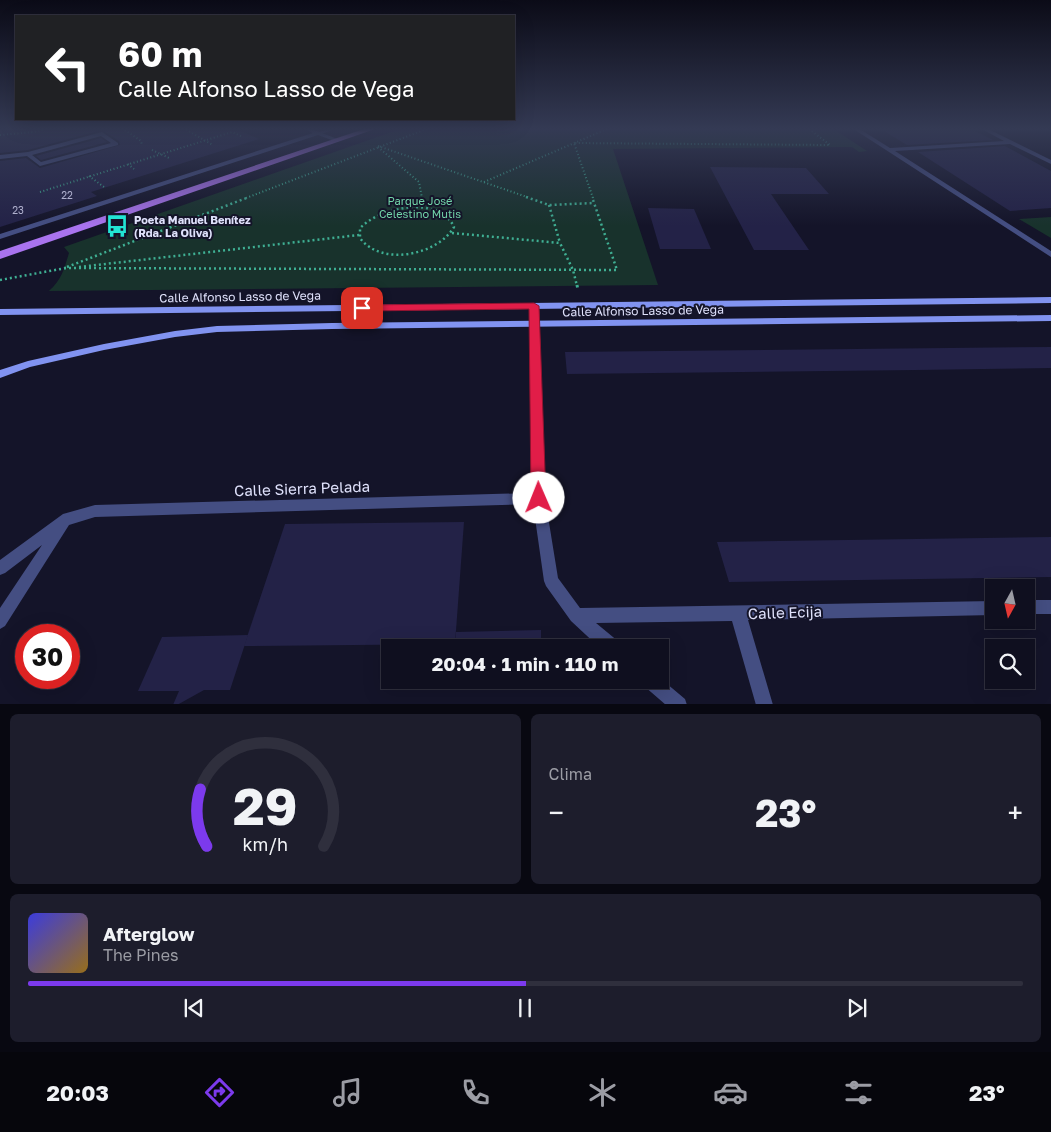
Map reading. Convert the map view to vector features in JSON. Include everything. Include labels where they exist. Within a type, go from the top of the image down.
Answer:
[{"type":"main road","points":[[0,257],[276,161]]},
{"type":"main road","name":"Calle Alfonso Lasso de Vega","points":[[0,312],[1051,300]]},
{"type":"main road","name":"Calle Alfonso Lasso de Vega","points":[[0,374],[28,364],[104,347],[175,334],[217,329],[1051,318]]},
{"type":"street","points":[[36,161],[40,164],[52,161]]},
{"type":"street","points":[[0,237],[233,161]]},
{"type":"street","points":[[907,161],[1051,255]]},
{"type":"street","points":[[534,306],[539,498],[551,581],[576,616],[603,639]]},
{"type":"street","name":"Calle Sierra Pelada","points":[[68,518],[94,512],[539,498]]},
{"type":"street","points":[[0,568],[68,518]]},
{"type":"street","points":[[0,621],[68,518]]},
{"type":"street","points":[[1035,608],[1051,607]]},
{"type":"street","name":"Calle Ecija","points":[[576,616],[985,608]]},
{"type":"street","points":[[738,614],[765,704]]},
{"type":"street","points":[[661,689],[679,704]]},
{"type":"path","points":[[40,192],[138,161]]},
{"type":"path","points":[[64,268],[339,161]]},
{"type":"path","points":[[394,161],[419,182],[422,200],[421,207]]},
{"type":"path","points":[[421,161],[549,205],[594,203]]},
{"type":"path","points":[[483,182],[532,161]]},
{"type":"path","points":[[64,268],[617,270],[580,161]]},
{"type":"path","points":[[128,164],[134,169]]},
{"type":"path","points":[[549,205],[560,242],[573,270],[579,296]]},
{"type":"path","points":[[421,207],[444,213],[451,219],[454,227],[452,233],[442,243],[429,249],[395,254],[380,252],[368,247],[359,235],[360,228],[376,215],[389,210],[421,207]]},
{"type":"path","points":[[452,233],[560,242]]},
{"type":"path","points":[[0,280],[64,268],[359,235]]},
{"type":"green space","name":"Parque José Celestino Mutis","points":[[309,161],[617,161],[658,285],[49,291],[60,278],[66,264],[69,253],[64,247]]},
{"type":"green space","points":[[1051,217],[1051,238],[1019,219]]},
{"type":"building","points":[[0,161],[30,161],[40,168],[65,161],[190,161],[91,192],[97,196],[0,227]]},
{"type":"building","points":[[932,161],[1032,161],[1051,171],[1051,208],[1010,211]]},
{"type":"building","points":[[710,167],[806,168],[829,194],[771,194],[809,250],[754,250]]},
{"type":"building","points":[[648,208],[694,209],[711,249],[660,249]]},
{"type":"building","points":[[1051,347],[1051,368],[567,374],[565,352]]},
{"type":"building","points":[[464,522],[455,639],[381,639],[381,645],[244,646],[285,524]]},
{"type":"building","points":[[1051,537],[1051,577],[729,582],[717,542]]},
{"type":"building","points":[[541,630],[541,639],[456,639],[456,632]]},
{"type":"building","points":[[248,635],[230,690],[204,690],[179,704],[173,704],[179,691],[138,691],[162,637]]},
{"type":"place","name":"Poeta Manuel Benítez (Rda. La Oliva)","points":[[117,226]]},
{"type":"route","points":[[362,308],[534,306],[539,498]]}]
